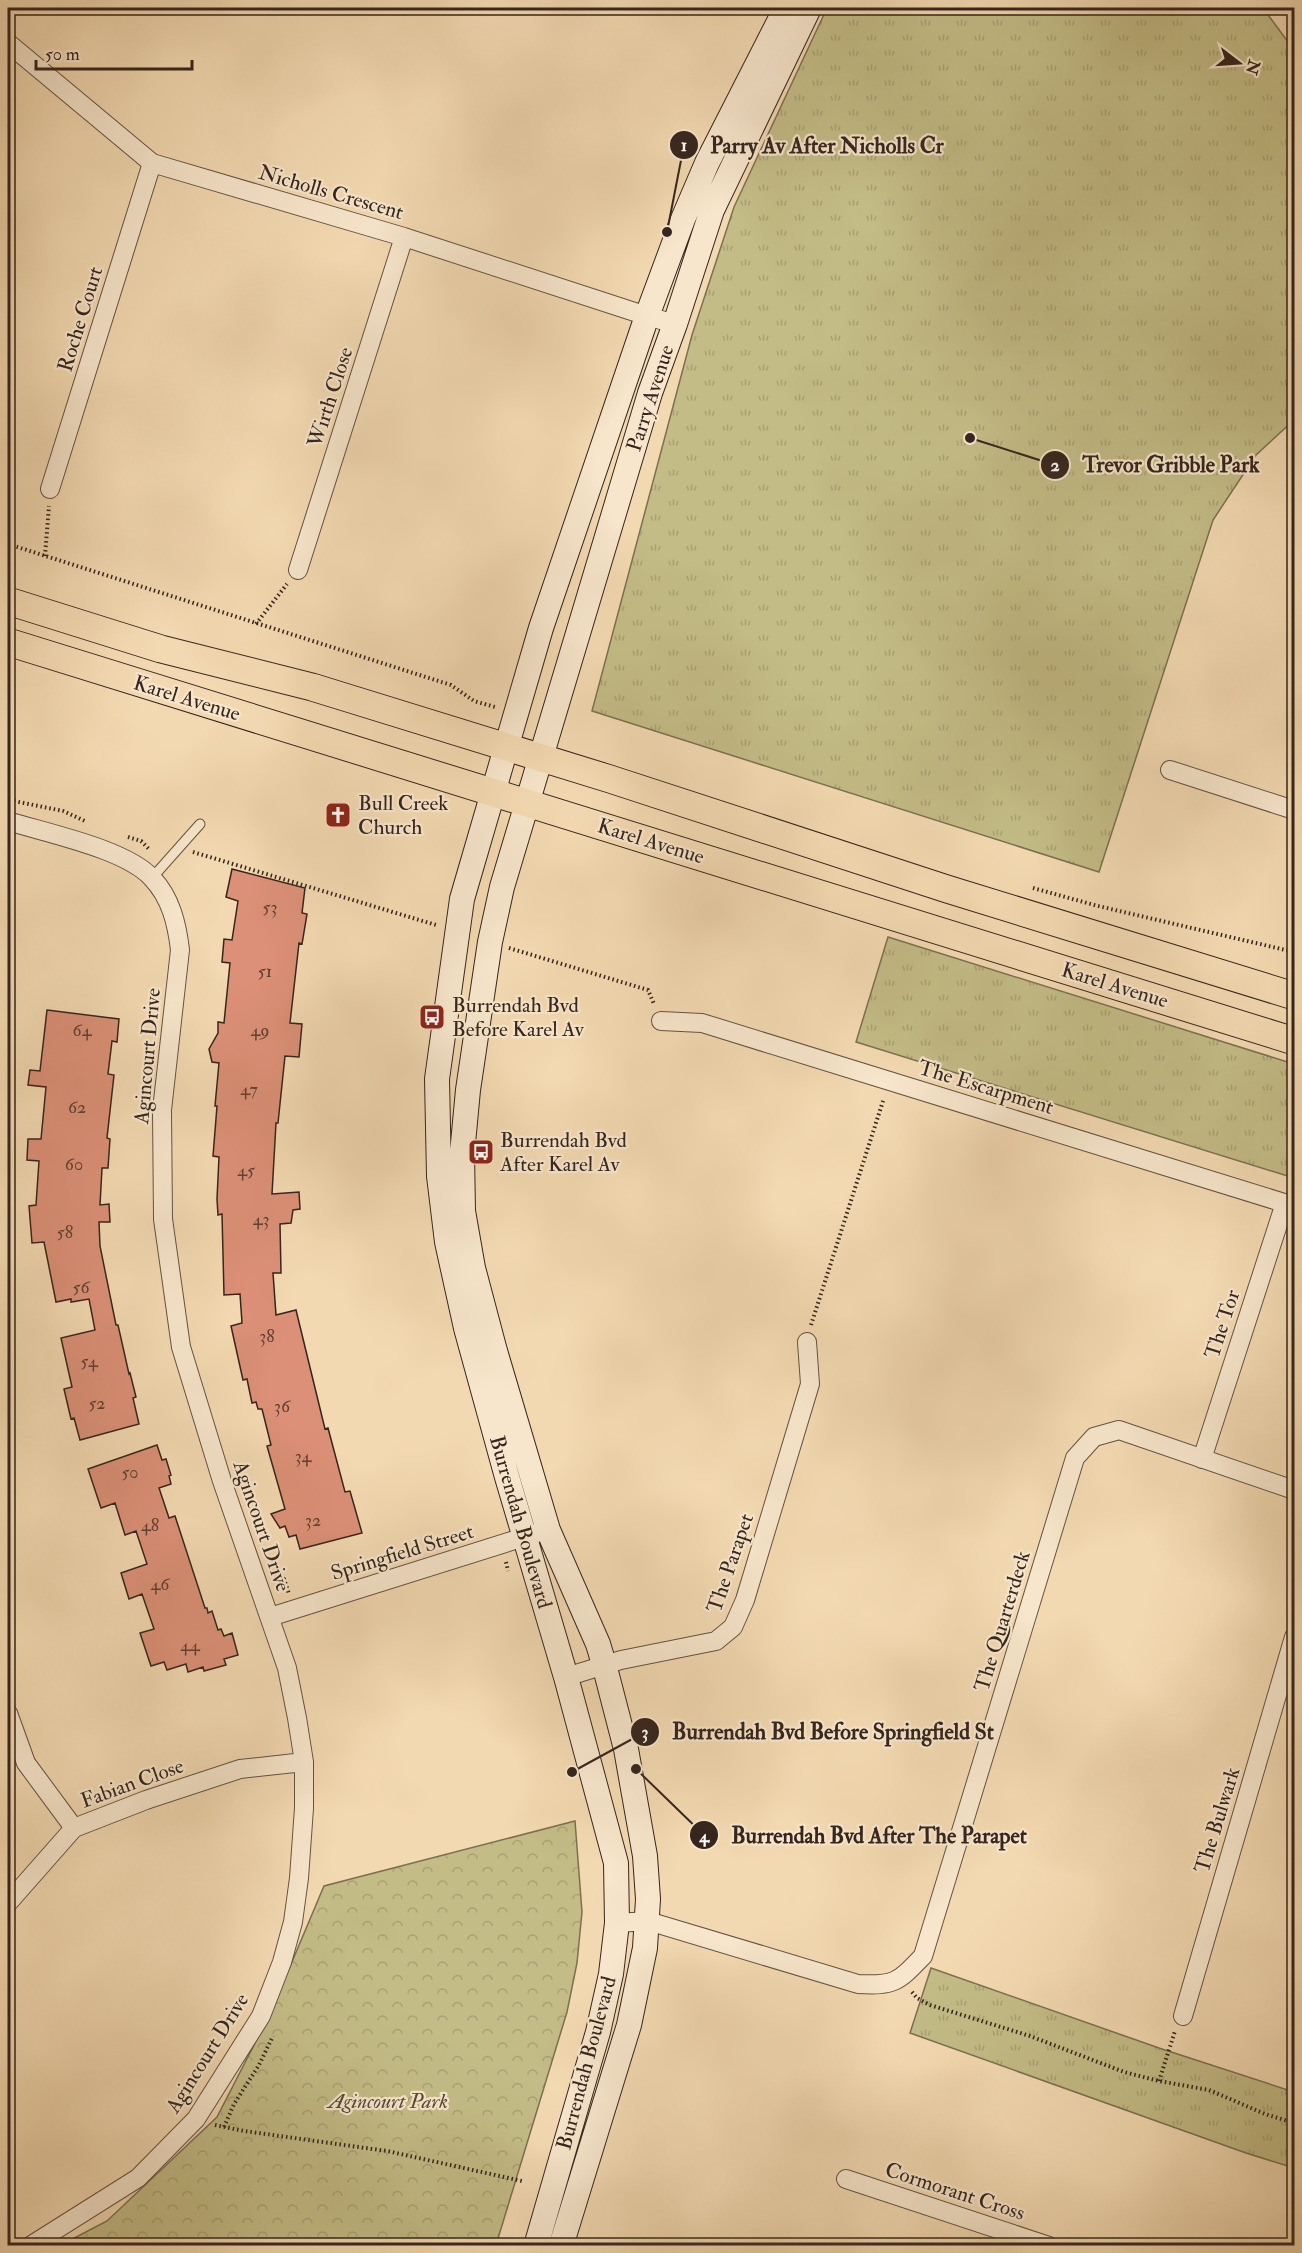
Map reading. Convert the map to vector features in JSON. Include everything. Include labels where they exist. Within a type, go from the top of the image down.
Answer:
[{"type":"main road","name":"Parry Avenue","points":[[492,792],[541,628],[647,316],[683,219],[707,163],[786,8]]},
{"type":"main road","name":"Parry Avenue","points":[[526,802],[650,393],[712,210],[808,8]]},
{"type":"main road","name":"Karel Avenue","points":[[8,601],[161,649],[312,687],[946,889],[1294,996]]},
{"type":"main road","name":"Karel Avenue","points":[[8,642],[1294,1041]]},
{"type":"main road","name":"Burrendah Boulevard","points":[[492,792],[462,899],[450,972],[437,1079],[441,1209],[466,1328],[524,1538],[566,1677],[616,1863],[618,1923],[611,1974],[598,2032],[536,2246]]},
{"type":"main road","name":"Burrendah Boulevard","points":[[526,802],[502,887],[490,942],[468,1090],[462,1154],[463,1211],[472,1268],[548,1530],[598,1644],[604,1664],[626,1749],[645,1856],[648,1921],[642,1968],[629,2025],[561,2246]]},
{"type":"street","name":"Nicholls Crescent","points":[[8,43],[152,163],[404,237],[675,324]]},
{"type":"street","name":"Roche Court","points":[[50,489],[152,163]]},
{"type":"street","name":"Wirth Close","points":[[298,570],[404,237]]},
{"type":"street","points":[[1170,770],[1294,810]]},
{"type":"street","name":"Agincourt Drive","points":[[8,821],[102,850],[135,864],[152,878],[168,900],[177,927],[180,950],[162,1120],[163,1219],[181,1347],[222,1481],[286,1668],[304,1762],[304,1808],[293,1922],[282,1962],[261,2016],[196,2120],[138,2178],[30,2246]]},
{"type":"street","name":"The Escarpment","points":[[661,1021],[702,1023],[1290,1205]]},
{"type":"street","name":"The Tor","points":[[1202,1459],[1290,1205]]},
{"type":"street","name":"The Parapet","points":[[566,1677],[604,1664],[716,1641],[733,1627],[745,1600],[810,1383],[807,1342]]},
{"type":"street","name":"The Quarterdeck","points":[[618,1923],[648,1921],[858,1984],[879,1985],[901,1979],[923,1956],[1075,1458],[1094,1437],[1119,1430],[1294,1490]]},
{"type":"street","name":"Springfield Street","points":[[270,1617],[548,1530]]},
{"type":"street","name":"The Bulwark","points":[[1183,2016],[1294,1636]]},
{"type":"street","points":[[8,1713],[26,1763],[74,1828]]},
{"type":"street","name":"Fabian Close","points":[[8,1903],[74,1828],[146,1800],[240,1769],[304,1762]]},
{"type":"street","name":"Cormorant Cross","points":[[846,2179],[1049,2246]]},
{"type":"lane","points":[[152,878],[200,824]]},
{"type":"path","points":[[45,556],[50,489]]},
{"type":"path","points":[[8,544],[451,685],[474,701],[496,707],[501,711]]},
{"type":"path","points":[[256,624],[298,570]]},
{"type":"path","points":[[180,848],[442,927]]},
{"type":"path","points":[[1022,885],[1098,906],[1294,952]]},
{"type":"path","points":[[510,948],[648,990],[661,1021]]},
{"type":"path","points":[[807,1342],[812,1318],[889,1080]]},
{"type":"path","points":[[909,1989],[917,1998],[930,2005],[1030,2036],[1090,2060],[1159,2081],[1209,2090],[1265,2114],[1294,2123]]},
{"type":"path","points":[[261,2016],[274,2022],[272,2038],[259,2065],[234,2104],[224,2127],[387,2151],[522,2181]]},
{"type":"path","points":[[1159,2081],[1172,2037],[1183,2016]]},
{"type":"green space","points":[[827,8],[1160,8],[1172,15],[1174,8],[1263,8],[1294,50],[1294,420],[1256,455],[1213,520],[1099,872],[592,711],[692,335],[734,207]]},
{"type":"green space","points":[[888,937],[1294,1064],[1294,1178],[856,1042]]},
{"type":"green space","name":"Agincourt Park","points":[[575,1821],[582,1912],[577,1963],[567,2012],[496,2245],[59,2246],[107,2221],[217,2117],[270,2014],[324,1886]]},
{"type":"green space","points":[[931,1968],[1159,2048],[1294,2092],[1294,2168],[910,2033]]},
{"type":"building","points":[[232,869],[305,888],[302,913],[307,914],[302,944],[299,943],[290,1023],[302,1024],[299,1057],[285,1056],[278,1123],[276,1123],[272,1194],[299,1192],[300,1209],[293,1210],[291,1223],[280,1224],[281,1273],[273,1273],[276,1315],[296,1310],[325,1429],[328,1428],[345,1492],[350,1491],[362,1533],[300,1549],[296,1535],[289,1537],[285,1526],[280,1528],[271,1514],[285,1509],[267,1446],[271,1445],[262,1409],[258,1409],[256,1402],[252,1403],[247,1379],[243,1380],[231,1326],[242,1323],[240,1294],[224,1295],[222,1214],[218,1215],[217,1199],[219,1157],[213,1156],[219,1063],[212,1062],[209,1049],[218,1033],[218,1022],[224,1023],[230,963],[222,962],[224,939],[232,940],[238,901],[226,897]]},
{"type":"building","points":[[47,1010],[119,1019],[117,1042],[112,1041],[108,1074],[114,1075],[107,1138],[110,1139],[108,1168],[102,1168],[100,1205],[109,1204],[110,1222],[99,1222],[100,1246],[116,1325],[118,1325],[136,1397],[133,1398],[139,1424],[80,1440],[74,1418],[71,1419],[64,1389],[72,1387],[61,1338],[95,1330],[89,1299],[56,1302],[44,1242],[32,1243],[29,1206],[36,1205],[39,1161],[27,1160],[28,1139],[41,1139],[46,1087],[28,1085],[30,1070],[40,1071]]},
{"type":"building","points":[[157,1445],[162,1460],[166,1459],[171,1475],[169,1476],[171,1484],[159,1488],[169,1518],[175,1516],[205,1608],[208,1613],[212,1611],[218,1630],[221,1629],[224,1636],[232,1633],[238,1655],[224,1659],[226,1665],[204,1671],[203,1667],[188,1672],[186,1664],[167,1670],[164,1662],[151,1666],[140,1633],[154,1629],[142,1594],[129,1599],[121,1573],[147,1564],[136,1531],[125,1535],[115,1503],[101,1508],[88,1469]]},
{"type":"place","name":"Parry Av After Nicholls Cr","points":[[667,232]]},
{"type":"place","name":"Trevor Gribble Park","points":[[970,438]]},
{"type":"place","name":"Bull Creek Church","points":[[338,815]]},
{"type":"place","name":"Burrendah Bvd Before Karel Av","points":[[432,1017]]},
{"type":"place","name":"Burrendah Bvd After Karel Av","points":[[481,1152]]},
{"type":"place","name":"Burrendah Bvd After The Parapet","points":[[636,1769]]},
{"type":"place","name":"Burrendah Bvd Before Springfield St","points":[[572,1772]]}]
